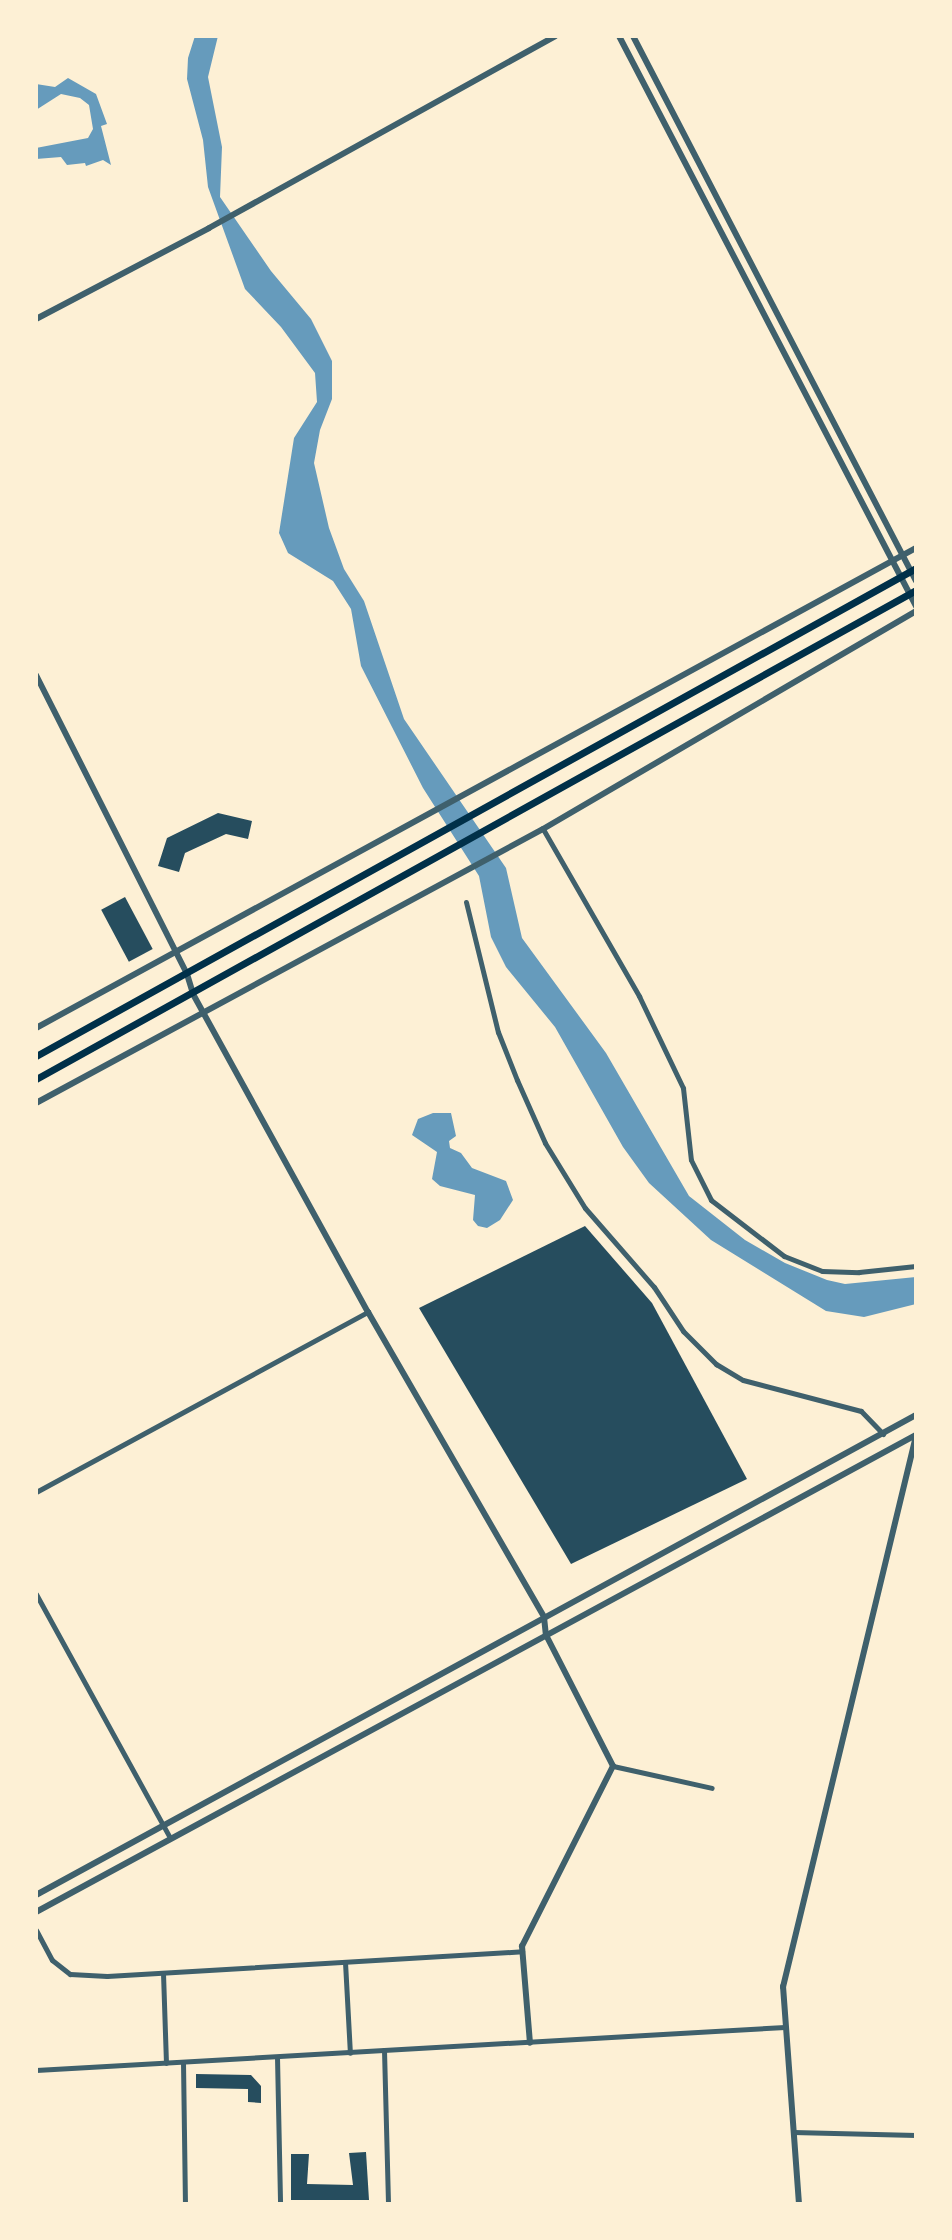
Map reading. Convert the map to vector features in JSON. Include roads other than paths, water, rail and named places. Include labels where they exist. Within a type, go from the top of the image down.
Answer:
[{"type":"main road","points":[[36,1056],[913,570]]},
{"type":"main road","points":[[36,1079],[913,592]]},
{"type":"street","points":[[36,319],[209,228],[555,36]]},
{"type":"street","points":[[36,1103],[441,881],[543,829],[916,609],[913,592],[891,561],[619,36]]},
{"type":"street","points":[[633,36],[902,555],[913,570],[916,581]]},
{"type":"street","points":[[36,1028],[916,548]]},
{"type":"street","points":[[36,675],[176,951],[193,994],[368,1312],[544,1617],[546,1635],[613,1766]]},
{"type":"street","points":[[543,829],[639,996],[683,1088],[691,1160],[711,1200],[784,1256],[822,1271],[859,1272],[916,1266]]},
{"type":"street","points":[[466,902],[498,1032],[545,1143],[585,1208],[654,1287],[683,1331],[716,1364],[743,1380],[861,1411],[883,1434]]},
{"type":"street","points":[[36,1492],[368,1312]]},
{"type":"street","points":[[36,1895],[916,1415]]},
{"type":"street","points":[[36,1912],[916,1435]]},
{"type":"street","points":[[799,2204],[783,1987],[916,1435]]},
{"type":"street","points":[[36,1594],[170,1838]]},
{"type":"street","points":[[613,1766],[712,1788]]},
{"type":"street","points":[[530,2043],[522,1951],[613,1766]]},
{"type":"street","points":[[36,1930],[52,1960],[70,1974],[163,1973],[522,1951]]},
{"type":"street","points":[[345,1962],[350,2053]]},
{"type":"street","points":[[163,1973],[166,2063]]},
{"type":"street","points":[[36,2070],[785,2027]]},
{"type":"street","points":[[384,2050],[388,2204]]},
{"type":"street","points":[[277,2057],[280,2204]]},
{"type":"street","points":[[183,2062],[185,2204]]},
{"type":"street","points":[[793,2132],[916,2135]]},
{"type":"water","points":[[195,36],[218,36],[208,77],[222,147],[220,197],[271,271],[311,319],[332,361],[332,399],[320,430],[314,463],[329,528],[344,569],[364,601],[404,719],[506,868],[522,938],[606,1053],[689,1196],[745,1240],[785,1263],[827,1280],[845,1284],[916,1277],[916,1304],[864,1317],[826,1311],[711,1240],[649,1183],[623,1147],[555,1027],[506,967],[491,937],[479,876],[423,788],[361,666],[351,609],[333,581],[288,553],[279,533],[294,438],[317,402],[315,373],[281,327],[245,289],[208,187],[203,140],[187,79],[188,58]]},
{"type":"water","points":[[68,78],[96,94],[107,124],[101,126],[111,165],[103,160],[86,166],[85,163],[67,165],[61,157],[36,159],[36,148],[88,138],[93,129],[89,105],[80,98],[61,94],[36,110],[36,84],[55,87]]},
{"type":"water","points":[[433,1113],[451,1113],[456,1136],[449,1141],[450,1148],[461,1153],[472,1168],[506,1181],[513,1200],[500,1220],[487,1228],[478,1226],[473,1220],[475,1195],[440,1186],[432,1179],[437,1152],[412,1135],[418,1119]]}]
